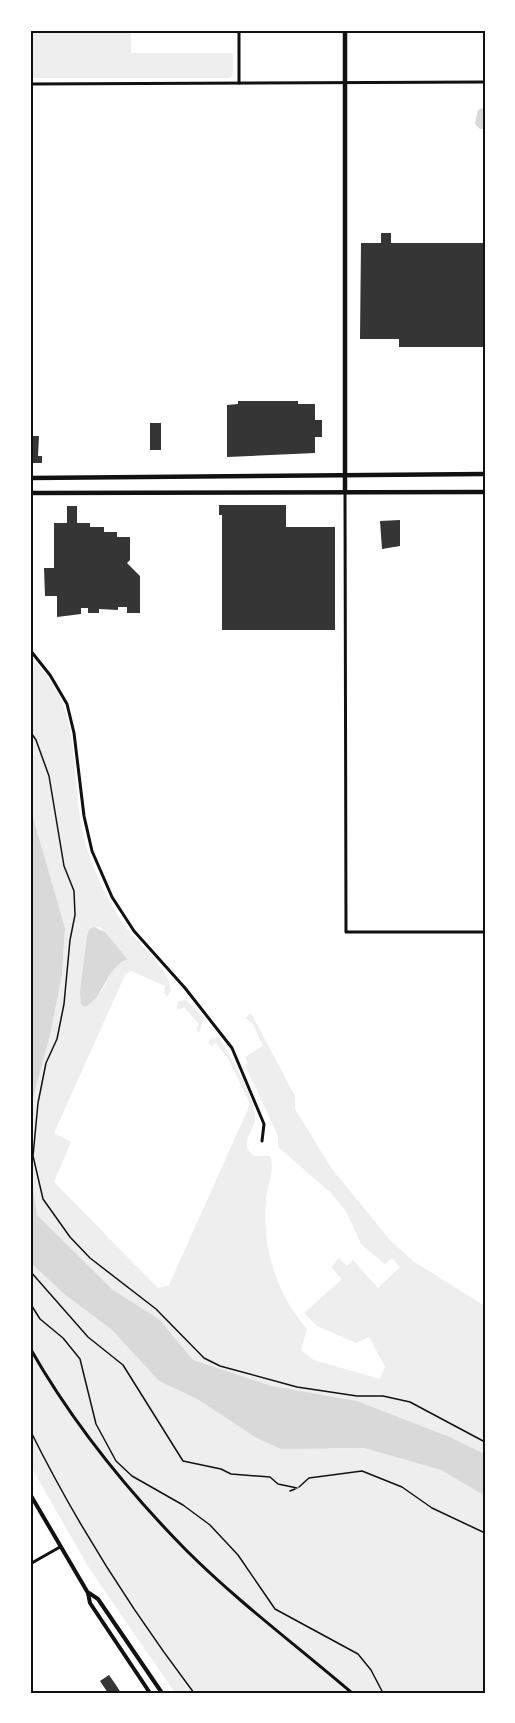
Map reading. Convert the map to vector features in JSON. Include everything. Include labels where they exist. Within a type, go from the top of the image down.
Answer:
[{"type":"main road","points":[[345,30],[345,492]]},
{"type":"main road","points":[[30,478],[485,474]]},
{"type":"main road","points":[[30,493],[485,492]]},
{"type":"street","points":[[239,30],[239,83]]},
{"type":"street","points":[[30,84],[485,82]]},
{"type":"street","points":[[345,492],[346,932],[485,932]]},
{"type":"street","points":[[30,651],[50,675],[67,704],[74,733],[84,816],[92,850],[112,897],[134,931],[185,988],[232,1048],[264,1124],[262,1141]]},
{"type":"street","points":[[30,1348],[94,1446],[135,1496],[204,1566],[352,1693]]},
{"type":"street","points":[[30,1494],[88,1593],[90,1604],[150,1693]]},
{"type":"street","points":[[30,1564],[60,1547]]},
{"type":"street","points":[[88,1593],[98,1599],[162,1693]]},
{"type":"path","points":[[30,731],[36,740],[49,776],[64,866],[74,891],[75,915],[70,940],[64,1004],[57,1039],[46,1063],[38,1103],[33,1156],[42,1199],[70,1237],[90,1258],[156,1309],[204,1358],[220,1366],[297,1387],[357,1396],[383,1396],[410,1402],[485,1442]]},
{"type":"path","points":[[30,1271],[88,1337],[123,1365],[183,1461],[221,1469],[231,1474],[270,1477],[278,1484],[297,1488]]},
{"type":"path","points":[[30,1303],[40,1319],[63,1338],[80,1359],[96,1424],[116,1461],[132,1476],[183,1505],[210,1525],[238,1555],[275,1609],[358,1654],[371,1670],[383,1693]]},
{"type":"path","points":[[30,1430],[86,1533],[194,1693]]},
{"type":"path","points":[[290,1491],[309,1478],[362,1471],[402,1487],[432,1508],[485,1533]]},
{"type":"shaded area","points":[[30,30],[131,30],[131,53],[233,53],[233,75],[230,78],[30,78]]},
{"type":"shaded area","points":[[485,107],[485,129],[480,129],[475,124],[478,110]]},
{"type":"shaded area","points":[[30,656],[53,685],[69,724],[81,822],[94,870],[120,918],[165,974],[171,991],[167,997],[164,992],[165,986],[131,971],[125,975],[54,1133],[71,1142],[54,1182],[158,1288],[169,1285],[248,1109],[249,1102],[228,1058],[216,1043],[212,1046],[208,1043],[210,1039],[219,1038],[241,1076],[254,1107],[255,1121],[247,1141],[249,1151],[254,1156],[270,1156],[271,1159],[272,1169],[265,1218],[266,1235],[279,1285],[307,1329],[301,1350],[314,1360],[380,1379],[385,1367],[369,1337],[356,1343],[317,1326],[304,1313],[342,1279],[331,1267],[339,1258],[347,1266],[353,1260],[378,1288],[400,1267],[392,1258],[385,1264],[361,1244],[347,1213],[332,1194],[278,1147],[278,1136],[245,1065],[248,1063],[245,1057],[263,1046],[253,1024],[245,1018],[251,1013],[295,1096],[295,1109],[332,1169],[391,1241],[413,1261],[485,1306],[485,1454],[450,1437],[357,1401],[272,1386],[193,1360],[159,1319],[113,1290],[36,1215],[30,1169],[30,1110],[51,1031],[62,975],[65,928],[30,807]],"holes":[[[100,927],[128,960],[115,966],[101,992],[81,1005],[89,929]]]},
{"type":"shaded area","points":[[30,807],[65,928],[62,975],[51,1031],[30,1110]]},
{"type":"shaded area","points":[[94,927],[105,932],[128,960],[115,968],[97,996],[85,1007],[81,1005],[80,992],[87,936],[89,929]]},
{"type":"shaded area","points":[[186,1000],[204,1018],[199,1033],[196,1029],[199,1024],[184,1007],[179,1010],[177,1008],[178,1001]]},
{"type":"shaded area","points":[[30,1169],[37,1215],[113,1290],[159,1319],[193,1360],[272,1386],[357,1401],[450,1437],[485,1454],[485,1496],[441,1470],[364,1448],[281,1449],[255,1437],[199,1400],[159,1381],[112,1330],[64,1294],[30,1262]]},
{"type":"shaded area","points":[[30,1262],[64,1294],[112,1330],[159,1381],[199,1400],[329,1449],[364,1448],[441,1470],[485,1496],[485,1693],[175,1693],[89,1568],[30,1465]]},
{"type":"building","points":[[381,233],[391,233],[391,243],[485,243],[485,347],[399,347],[399,339],[360,339],[361,243],[381,243]]},
{"type":"building","points":[[238,401],[298,401],[298,404],[315,404],[315,420],[322,420],[322,437],[315,437],[315,453],[227,457],[227,405],[238,404]]},
{"type":"building","points":[[150,423],[161,423],[161,450],[150,450]]},
{"type":"building","points":[[30,436],[39,436],[38,456],[42,456],[42,463],[30,463]]},
{"type":"building","points":[[219,505],[286,505],[286,527],[335,527],[335,630],[222,630],[222,515],[219,515]]},
{"type":"building","points":[[67,506],[77,506],[77,523],[90,523],[90,527],[104,527],[104,532],[117,532],[117,537],[130,537],[130,560],[127,563],[140,576],[140,613],[127,613],[127,607],[118,607],[118,610],[99,609],[99,613],[88,613],[88,608],[81,608],[81,614],[57,617],[57,596],[45,596],[44,568],[54,568],[54,523],[67,523]]},
{"type":"building","points":[[400,520],[400,546],[382,549],[380,521]]},
{"type":"building","points":[[109,1675],[121,1693],[108,1693],[100,1681]]}]
